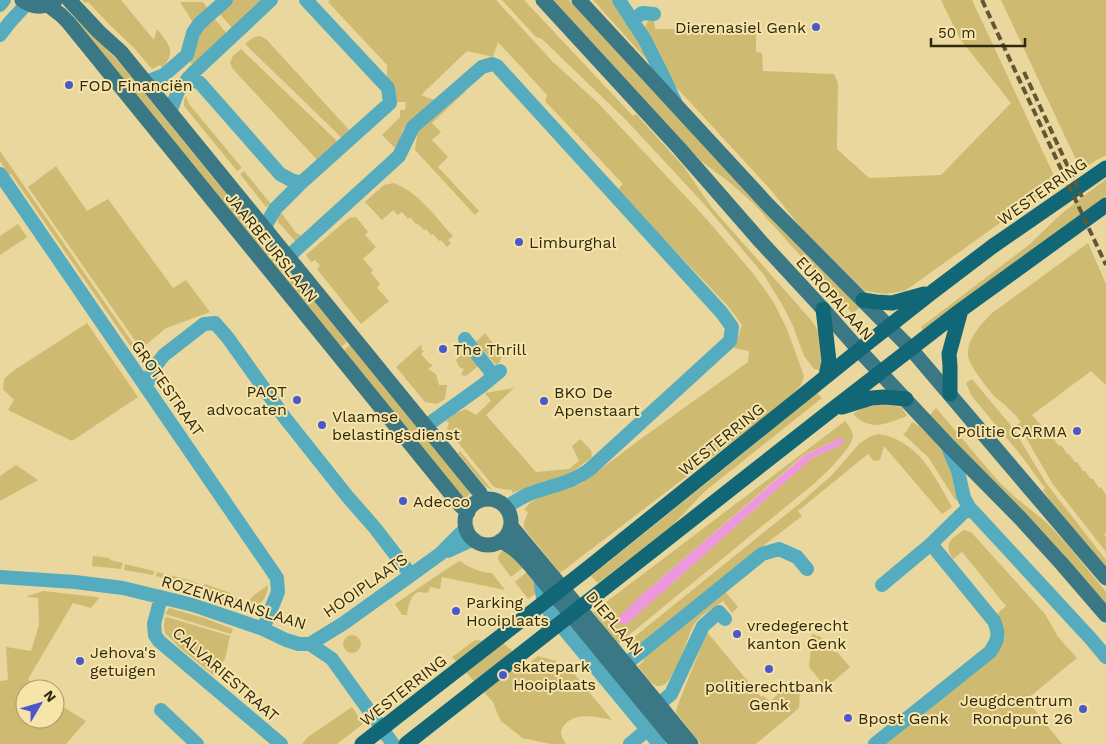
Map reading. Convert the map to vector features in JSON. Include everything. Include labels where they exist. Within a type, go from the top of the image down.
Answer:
[{"type":"highway","name":"WESTERRING","points":[[362,744],[588,569],[888,326],[993,246],[1106,168]]},
{"type":"highway","points":[[406,744],[910,349],[1106,205]]},
{"type":"highway","points":[[863,300],[892,303],[931,293]]},
{"type":"highway","points":[[823,309],[829,361],[826,376]]},
{"type":"highway","points":[[950,394],[949,354],[961,310]]},
{"type":"highway","points":[[829,412],[871,398],[906,399]]},
{"type":"main road","name":"JAARBEURSLAAN","points":[[69,0],[121,52],[146,82],[480,492],[482,500]]},
{"type":"main road","name":"EUROPALAAN","points":[[543,0],[679,148],[880,373],[1021,519],[1106,615]]},
{"type":"main road","name":"EUROPALAAN","points":[[578,0],[768,205],[910,349],[1106,578]]},
{"type":"main road","name":"JAARBEURSLAAN","points":[[24,2],[34,6],[41,6],[52,2],[460,506],[468,512]]},
{"type":"main road","points":[[506,508],[495,500],[489,499],[482,500],[471,506],[466,519],[470,534],[480,543],[494,544],[509,532],[511,526]]},
{"type":"main road","name":"DIEPLAAN","points":[[506,508],[510,513],[511,526],[691,744]]},
{"type":"main road","name":"DIEPLAAN","points":[[500,541],[508,544],[518,552],[541,578],[677,744]]},
{"type":"street","points":[[0,5],[4,0]]},
{"type":"street","points":[[146,82],[164,75],[187,55],[193,33],[199,24],[226,0]]},
{"type":"street","points":[[170,112],[179,89],[188,78],[271,0]]},
{"type":"street","points":[[266,230],[274,211],[390,103],[388,88],[306,0]]},
{"type":"street","name":"EUROPALAAN","points":[[619,0],[645,40],[666,80],[677,107]]},
{"type":"street","points":[[0,35],[22,9],[24,2]]},
{"type":"street","points":[[632,21],[642,13],[654,14]]},
{"type":"street","points":[[288,257],[399,156],[413,127],[482,67],[492,64],[497,66],[722,313],[732,327],[730,341],[590,469],[570,481],[526,495],[506,508]]},
{"type":"street","points":[[188,78],[200,83],[280,174],[302,183]]},
{"type":"street","name":"GROTESTRAAT","points":[[0,174],[278,578],[278,592],[263,629]]},
{"type":"street","points":[[146,388],[154,369],[164,355],[204,324],[215,323],[228,338],[285,418],[411,575]]},
{"type":"street","points":[[426,426],[497,373],[465,338]]},
{"type":"street","points":[[947,444],[958,471],[964,498],[969,508],[1106,657]]},
{"type":"street","points":[[882,585],[931,544],[969,508]]},
{"type":"street","name":"HOOIPLAATS","points":[[310,644],[344,623],[470,534]]},
{"type":"street","points":[[875,744],[990,652],[996,642],[998,631],[994,621],[931,544]]},
{"type":"street","points":[[626,664],[762,554],[779,549],[798,557],[807,569]]},
{"type":"street","name":"ROZENKRANSLAAN","points":[[0,577],[112,586],[193,605],[263,629],[286,640],[299,644],[310,644]]},
{"type":"street","points":[[541,578],[541,593],[549,611],[659,744]]},
{"type":"street","name":"CALVARIESTRAAT","points":[[161,597],[154,624],[155,635],[159,641],[281,744]]},
{"type":"street","points":[[659,704],[671,694],[703,626],[719,612],[725,620]]},
{"type":"street","points":[[326,634],[332,659]]},
{"type":"street","points":[[310,644],[332,659],[393,744]]},
{"type":"street","points":[[161,710],[197,744]]},
{"type":"street","points":[[633,741],[647,730]]},
{"type":"shaded area","points":[[82,0],[121,0],[154,40],[157,29],[165,39],[170,48],[167,62],[162,68],[160,65],[152,69],[135,49],[88,2],[85,3]]},
{"type":"shaded area","points":[[231,0],[264,0],[233,29],[218,12]]},
{"type":"shaded area","points":[[330,0],[496,0],[552,61],[598,103],[702,214],[752,272],[773,301],[787,329],[804,376],[801,385],[788,399],[560,573],[524,528],[528,512],[524,510],[539,497],[581,484],[748,362],[749,351],[734,348],[742,325],[727,305],[617,190],[623,184],[545,101],[547,95],[498,42],[493,57],[467,51],[421,95],[435,100],[403,129],[396,149],[382,135],[400,117],[400,110],[405,110],[406,102],[397,102],[387,81],[387,65],[328,2]]},
{"type":"shaded area","points":[[502,0],[524,0],[633,116],[636,114],[684,167],[712,208],[811,320],[822,344],[820,370],[814,369],[804,356],[793,326],[764,275],[704,204],[627,121],[542,39],[536,37]]},
{"type":"shaded area","points":[[553,0],[569,0],[746,192],[860,307],[853,314],[754,204],[701,161]]},
{"type":"shaded area","points":[[593,0],[611,0],[631,28],[649,59],[646,59]]},
{"type":"shaded area","points":[[941,0],[972,0],[1057,182],[904,291],[885,294],[865,291],[802,229],[771,190],[676,87],[668,75],[660,54],[645,27],[648,21],[654,20],[655,29],[756,29],[756,52],[762,53],[763,71],[834,74],[838,83],[837,149],[869,178],[941,175],[1011,103],[960,39]]},
{"type":"shaded area","points":[[1001,0],[1106,0],[1106,155],[1081,169]]},
{"type":"shaded area","points":[[180,2],[203,2],[209,10],[194,24]]},
{"type":"shaded area","points":[[78,16],[104,43],[106,49],[119,62],[273,251],[266,257],[72,22]]},
{"type":"shaded area","points":[[213,17],[228,35],[194,66],[189,61],[195,35]]},
{"type":"shaded area","points":[[260,36],[266,39],[351,132],[343,139],[245,44],[254,37]]},
{"type":"shaded area","points":[[241,49],[339,143],[319,162],[232,68],[230,62],[233,56]]},
{"type":"shaded area","points":[[464,88],[466,91],[432,123],[441,132],[432,140],[448,157],[438,167],[479,211],[475,215],[415,150],[418,129]]},
{"type":"shaded area","points":[[186,96],[189,104],[242,168],[237,171],[184,106]]},
{"type":"shaded area","points":[[0,151],[141,355],[138,357],[11,174],[9,175],[0,161]]},
{"type":"shaded area","points":[[56,166],[87,211],[108,199],[173,288],[186,280],[210,312],[166,328],[141,349],[28,187]]},
{"type":"shaded area","points":[[244,171],[271,204],[266,207],[240,174]]},
{"type":"shaded area","points":[[1106,179],[1106,196],[923,330],[921,327],[1030,244],[1061,214]]},
{"type":"shaded area","points":[[393,183],[411,192],[419,199],[453,236],[448,240],[451,243],[447,247],[433,234],[431,235],[426,229],[424,230],[416,224],[410,217],[408,219],[402,212],[398,215],[393,210],[382,220],[365,202],[384,185]]},
{"type":"shaded area","points":[[280,211],[296,233],[303,236],[296,242],[278,222]]},
{"type":"shaded area","points":[[356,217],[368,232],[365,235],[376,247],[363,259],[373,270],[371,273],[380,284],[377,288],[389,301],[361,324],[317,269],[320,266],[315,260],[311,262],[306,255],[349,218]]},
{"type":"shaded area","points":[[18,224],[27,237],[0,255],[0,236]]},
{"type":"shaded area","points":[[1088,243],[1106,284],[1106,385],[1091,371],[1032,415],[1044,426],[1059,446],[1061,445],[1083,471],[1093,479],[1099,488],[1101,487],[1106,495],[1106,533],[1104,534],[1106,537],[1106,552],[1052,483],[1017,425],[1021,422],[1012,411],[996,398],[976,372],[968,356],[969,344],[972,338],[992,313]]},
{"type":"shaded area","points":[[276,254],[347,342],[340,348],[269,260]]},
{"type":"shaded area","points":[[87,323],[138,397],[72,441],[8,410],[14,400],[3,389],[4,379],[13,371]]},
{"type":"shaded area","points":[[485,333],[501,357],[500,362],[496,365],[476,342]]},
{"type":"shaded area","points":[[350,345],[471,492],[467,497],[461,499],[343,351]]},
{"type":"shaded area","points":[[421,345],[421,349],[424,351],[421,354],[433,365],[428,369],[436,374],[439,385],[447,385],[445,399],[437,404],[425,402],[396,367]]},
{"type":"shaded area","points":[[468,348],[485,367],[477,367],[466,376],[461,375],[464,369],[459,367],[456,360]]},
{"type":"shaded area","points":[[972,379],[1013,428],[1046,483],[1106,560],[1106,570],[1051,502],[1043,490],[1045,488],[1023,458],[971,395],[966,383]]},
{"type":"shaded area","points":[[514,388],[486,415],[536,472],[569,469],[579,461],[572,446],[580,439],[591,450],[592,457],[571,473],[512,493],[512,490],[494,487],[447,429],[449,423],[446,421],[454,414],[466,409],[476,415],[491,401],[485,393]]},
{"type":"shaded area","points":[[817,393],[822,398],[704,492],[672,526],[598,583],[591,576],[724,469]]},
{"type":"shaded area","points":[[881,404],[901,407],[907,416],[885,424],[872,425],[860,420],[853,414],[859,410]]},
{"type":"shaded area","points":[[936,408],[999,482],[1047,523],[1066,543],[1106,592],[1106,605],[929,416]]},
{"type":"shaded area","points":[[845,421],[851,429],[853,435],[849,446],[832,467],[618,644],[593,612]],"holes":[[[842,437],[841,445],[812,458],[627,624],[636,600],[804,455]]]},
{"type":"shaded area","points":[[912,422],[919,426],[936,443],[945,455],[959,492],[956,501],[928,457],[903,434]]},
{"type":"shaded area","points":[[878,434],[904,443],[914,451],[931,471],[952,507],[942,514],[884,446],[880,460],[874,461],[868,454],[798,511],[802,516],[732,570],[635,651],[628,642],[799,504],[831,476],[859,444],[869,437]]},
{"type":"shaded area","points":[[842,437],[844,440],[841,445],[812,458],[627,624],[618,623],[619,617],[636,600],[805,455]]},
{"type":"shaded area","points":[[460,451],[492,490],[485,486],[458,453]]},
{"type":"shaded area","points":[[16,465],[38,480],[0,501],[0,476]]},
{"type":"shaded area","points":[[964,530],[971,532],[1045,614],[1058,637],[1077,658],[1026,699],[1062,744],[885,744],[992,656],[1005,638],[1002,623],[997,614],[1006,606],[962,552],[953,559],[950,554],[950,542]]},
{"type":"shaded area","points":[[505,550],[526,565],[511,577],[499,561],[498,556]]},
{"type":"shaded area","points":[[93,556],[110,558],[110,560],[123,563],[121,569],[92,566]]},
{"type":"shaded area","points":[[460,561],[483,572],[492,573],[505,590],[442,577],[440,589],[430,587],[428,593],[419,592],[413,595],[407,615],[402,615],[395,604]]},
{"type":"shaded area","points":[[125,564],[154,571],[153,575],[124,570]]},
{"type":"shaded area","points":[[529,570],[538,592],[528,599],[515,582]]},
{"type":"shaded area","points":[[157,572],[199,584],[197,587],[156,576]]},
{"type":"shaded area","points":[[205,584],[230,593],[251,608],[238,607],[217,599],[199,588]]},
{"type":"shaded area","points":[[268,585],[263,601],[254,607],[248,602],[254,595]]},
{"type":"shaded area","points":[[723,589],[738,607],[732,613],[723,601],[706,612],[693,626],[670,678],[660,686],[653,684],[638,666],[644,661],[643,658]]},
{"type":"shaded area","points":[[43,591],[99,598],[91,608],[73,603],[28,679],[15,679],[15,729],[65,729],[65,708],[86,721],[66,744],[0,744],[0,681],[8,680],[6,647],[31,651],[39,625],[38,598],[28,596]]},
{"type":"shaded area","points":[[169,608],[233,629],[231,634],[165,614]]},
{"type":"shaded area","points":[[165,618],[230,636],[225,659],[213,675],[165,633]]},
{"type":"shaded area","points":[[707,632],[761,697],[763,696],[770,701],[785,686],[800,692],[799,708],[756,744],[701,744],[677,714],[679,702]]},
{"type":"shaded area","points":[[812,634],[821,637],[850,667],[826,688],[809,667]]},
{"type":"shaded area","points":[[352,635],[358,638],[361,644],[358,650],[352,653],[346,650],[343,644],[346,638]]},
{"type":"shaded area","points":[[475,640],[503,643],[528,664],[538,656],[556,661],[563,668],[567,665],[612,720],[588,716],[576,717],[565,724],[561,730],[566,744],[551,744],[522,738],[501,721],[493,702],[452,657]]},
{"type":"shaded area","points":[[352,707],[363,724],[337,744],[302,744],[308,737]]},
{"type":"railway","points":[[982,0],[1106,265]]},
{"type":"railway","points":[[1024,72],[1082,197]]},
{"type":"place","name":"Dierenasiel Genk","points":[[816,27]]},
{"type":"place","name":"FOD Financiën","points":[[69,85]]},
{"type":"place","name":"Limburghal","points":[[519,242]]},
{"type":"place","name":"The Thrill","points":[[443,349]]},
{"type":"place","name":"PAQT advocaten","points":[[297,400]]},
{"type":"place","name":"BKO De Apenstaart","points":[[544,401]]},
{"type":"place","name":"Vlaamse belastingsdienst","points":[[322,425]]},
{"type":"place","name":"Politie CARMA","points":[[1077,431]]},
{"type":"place","name":"Adecco","points":[[403,501]]},
{"type":"place","name":"Parking Hooiplaats","points":[[456,611]]},
{"type":"place","name":"vredegerecht kanton Genk","points":[[737,634]]},
{"type":"place","name":"Jehova's getuigen","points":[[80,661]]},
{"type":"place","name":"politierechtbank Genk","points":[[769,669]]},
{"type":"place","name":"skatepark Hooiplaats","points":[[503,675]]},
{"type":"place","name":"Jeugdcentrum Rondpunt 26","points":[[1083,709]]},
{"type":"place","name":"Bpost Genk","points":[[848,718]]}]
